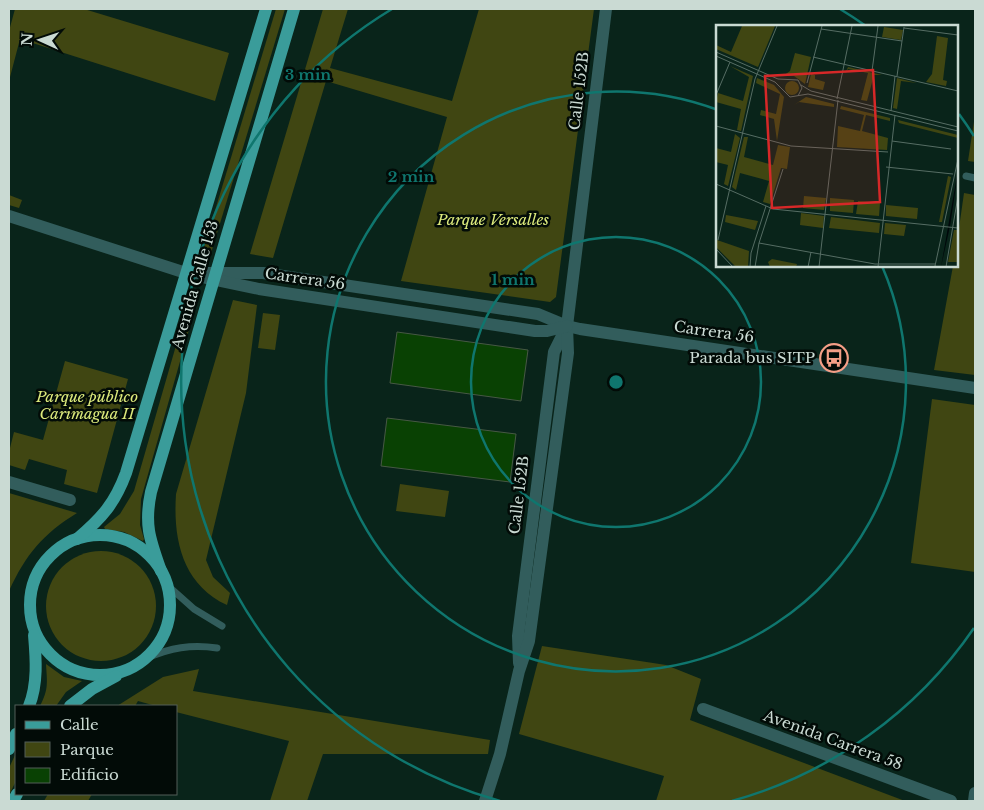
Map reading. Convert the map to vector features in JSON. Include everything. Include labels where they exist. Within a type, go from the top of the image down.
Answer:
[{"type":"main road","name":"Avenida Calle 153","points":[[78,539],[104,514],[118,493],[126,473],[266,9]]},
{"type":"main road","name":"Avenida Calle 153","points":[[161,571],[148,530],[148,506],[214,276],[294,9]]},
{"type":"main road","points":[[29,705],[36,673],[34,630],[30,608],[31,591],[36,575],[42,565],[58,549],[78,539],[100,535],[124,540],[146,552],[161,571],[169,600],[169,616],[161,638],[147,658],[92,689],[71,705]]},
{"type":"main road","points":[[34,630],[46,650],[63,665],[76,672],[107,676],[122,672]]},
{"type":"main road","points":[[9,749],[15,736]]},
{"type":"street","name":"Calle 152B","points":[[485,801],[500,754],[519,670],[518,636],[554,352],[567,326],[606,9]]},
{"type":"street","name":"Carrera 56","points":[[9,216],[186,273],[214,276],[259,289],[536,331],[547,331],[567,326],[975,388]]},
{"type":"street","points":[[9,482],[70,500]]},
{"type":"street","name":"Avenida Carrera 58","points":[[703,709],[951,801]]},
{"type":"street","points":[[974,801],[975,793]]},
{"type":"lane","points":[[966,176],[975,178]]},
{"type":"lane","points":[[166,584],[194,609],[222,626]]},
{"type":"lane","points":[[147,658],[176,648],[191,646],[217,648]]},
{"type":"green space","points":[[15,9],[84,9],[229,53],[215,101],[20,39],[9,81],[9,31]]},
{"type":"green space","points":[[276,9],[285,9],[208,263],[200,260]]},
{"type":"green space","name":"Parque Versalles","points":[[323,9],[348,9],[330,68],[452,101],[479,9],[594,9],[556,297],[550,302],[401,281],[447,117],[326,81],[273,258],[250,254]]},
{"type":"green space","points":[[975,115],[975,162],[968,161]]},
{"type":"green space","points":[[964,193],[975,195],[975,375],[934,370],[953,268],[959,268],[959,228]]},
{"type":"green space","points":[[9,195],[22,200],[19,208],[9,205]]},
{"type":"green space","points":[[190,297],[198,298],[141,499],[140,525],[143,541],[124,532],[105,529],[104,527],[120,514],[134,491]]},
{"type":"green space","points":[[233,300],[257,305],[246,393],[206,560],[213,577],[230,593],[227,605],[212,596],[190,573],[179,543],[175,511],[176,494]]},
{"type":"green space","points":[[263,313],[280,315],[275,350],[258,348]]},
{"type":"green space","name":"Parque público Carimagua II","points":[[65,361],[128,379],[97,493],[64,484],[67,470],[29,459],[25,470],[9,465],[9,452],[14,432],[43,440]]},
{"type":"green space","points":[[932,399],[975,405],[975,572],[911,563]]},
{"type":"green space","points":[[400,484],[449,491],[445,517],[396,511]]},
{"type":"green space","points":[[9,493],[77,513],[54,529],[37,546],[22,566],[9,591]]},
{"type":"green space","points":[[101,551],[122,555],[140,567],[152,585],[156,606],[152,627],[140,645],[122,657],[101,661],[80,657],[62,645],[50,627],[46,606],[50,585],[62,567],[80,555]]},
{"type":"green space","points":[[542,646],[666,665],[701,679],[690,720],[905,801],[656,801],[664,776],[519,734]]},
{"type":"green space","points":[[46,664],[64,677],[82,681],[66,692],[57,705],[40,705],[47,681]]},
{"type":"green space","points":[[199,669],[193,691],[490,740],[488,754],[323,754],[307,801],[270,801],[289,741],[178,713],[178,705],[152,705],[138,701],[136,705],[119,705],[163,677]]},
{"type":"green space","points":[[15,755],[15,783],[9,795],[9,768]]},
{"type":"green space","points":[[47,795],[91,795],[88,801],[44,801]]},
{"type":"building","points":[[397,332],[528,350],[521,401],[390,383]]},
{"type":"building","points":[[387,418],[516,434],[510,482],[381,466]]},
{"type":"place","name":"Parada bus SITP","points":[[834,358]]}]
